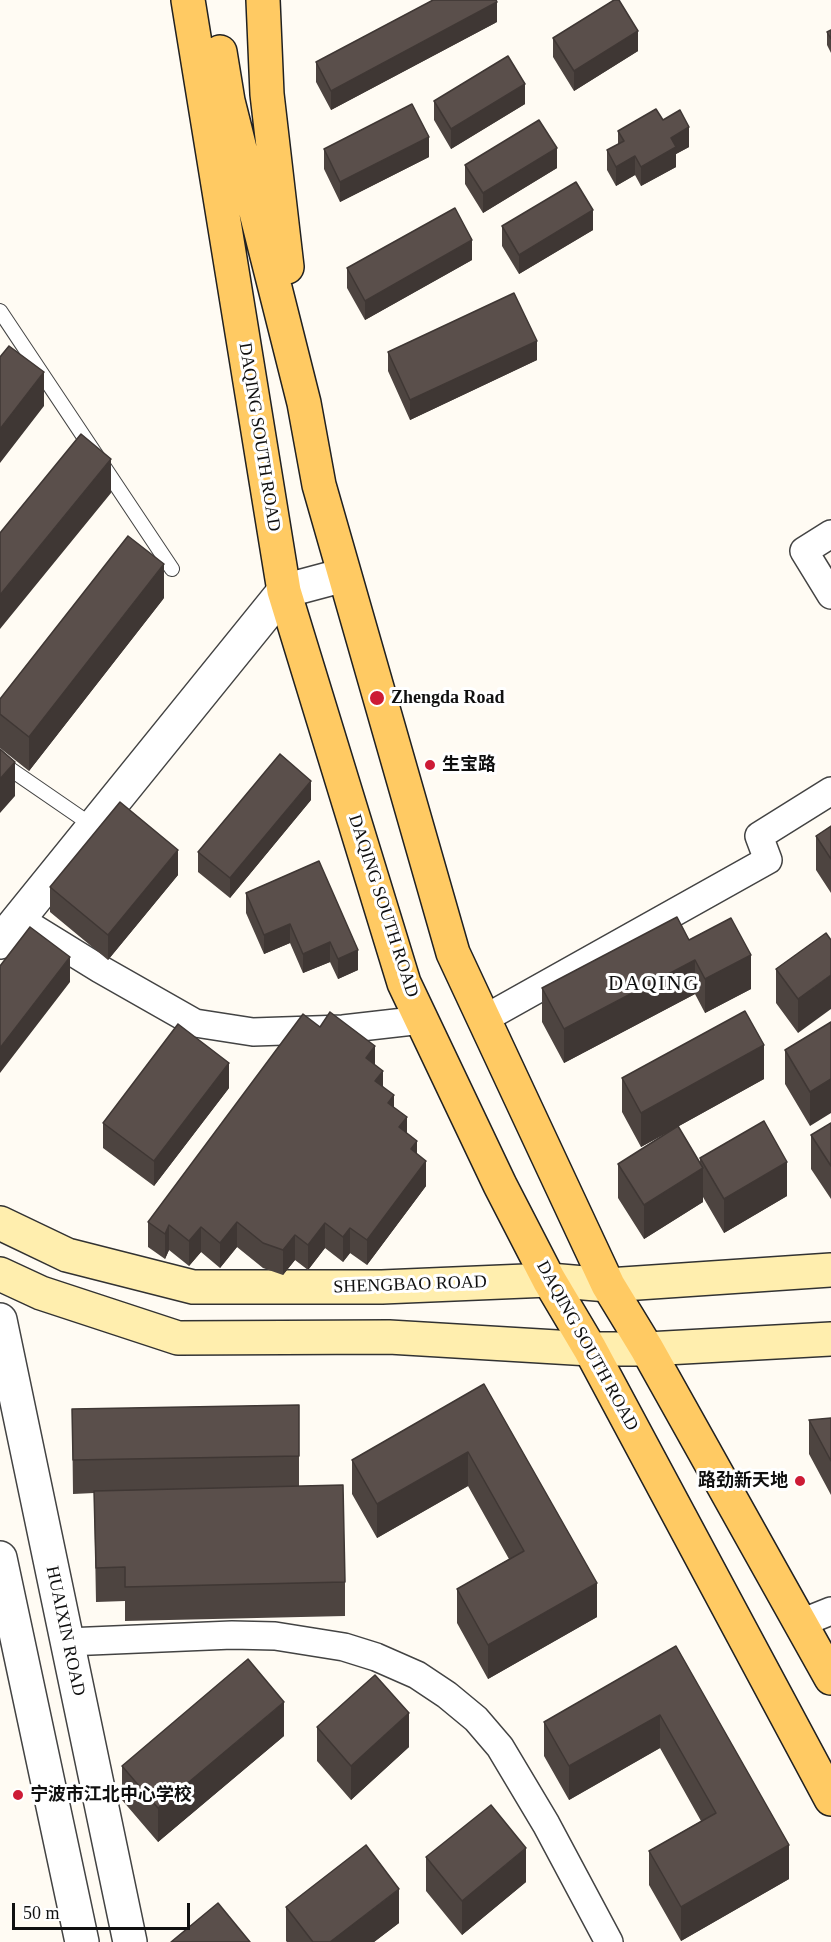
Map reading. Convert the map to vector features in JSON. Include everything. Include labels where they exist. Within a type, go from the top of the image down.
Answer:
[{"type":"main road","name":"DAQING SOUTH ROAD","points":[[188,0],[284,591],[404,983],[500,1185],[549,1280],[590,1349],[831,1799]]},
{"type":"main road","points":[[211,0],[228,101],[303,403],[319,484],[453,952],[608,1285],[647,1350],[831,1678]]},
{"type":"main road","points":[[263,0],[267,94],[303,403]]},
{"type":"main road","name":"SHENGBAO ROAD","points":[[0,1223],[67,1255],[193,1287],[382,1287],[549,1280],[608,1285],[831,1270]]},
{"type":"main road","points":[[0,1274],[41,1293],[178,1338],[389,1337],[590,1349],[647,1350],[831,1339]]},
{"type":"street","points":[[831,534],[804,551],[831,595]]},
{"type":"street","points":[[344,575],[284,591],[10,931],[100,969],[195,1023],[253,1032],[344,1029],[422,1020]]},
{"type":"street","points":[[484,1019],[768,860],[759,836],[831,791]]},
{"type":"street","name":"HUAIXIN ROAD","points":[[0,1320],[130,1942]]},
{"type":"street","points":[[0,1558],[15,1650],[82,1942]]},
{"type":"street","points":[[801,1623],[831,1611]]},
{"type":"street","points":[[67,1642],[232,1635],[275,1636],[345,1647],[376,1657],[417,1675],[447,1695],[476,1719],[500,1747],[546,1824],[609,1942]]},
{"type":"lane","points":[[0,311],[22,353],[139,530],[172,569]]},
{"type":"lane","points":[[0,762],[93,826]]},
{"type":"building","points":[[433,0],[496,0],[497,2],[331,91],[316,62]]},
{"type":"building","points":[[614,0],[619,0],[638,31],[574,71],[553,38]]},
{"type":"building","points":[[508,56],[525,84],[451,129],[434,101]]},
{"type":"building","points":[[412,104],[429,137],[340,182],[324,149]]},
{"type":"building","points":[[656,109],[663,120],[680,110],[689,127],[671,138],[676,147],[641,167],[635,156],[616,167],[607,150],[624,141],[618,131]]},
{"type":"building","points":[[539,120],[557,148],[483,193],[465,165]]},
{"type":"building","points":[[576,182],[593,210],[519,255],[502,226]]},
{"type":"building","points":[[455,208],[472,240],[365,301],[347,268]]},
{"type":"building","points":[[514,293],[537,341],[410,400],[388,352]]},
{"type":"building","points":[[9,346],[44,372],[0,429],[0,357]]},
{"type":"building","points":[[81,434],[111,459],[0,595],[0,533]]},
{"type":"building","points":[[128,536],[164,564],[29,737],[0,714],[0,699]]},
{"type":"building","points":[[0,749],[15,762],[0,779]]},
{"type":"building","points":[[280,754],[311,781],[230,878],[198,852]]},
{"type":"building","points":[[120,802],[178,850],[108,935],[50,887]]},
{"type":"building","points":[[831,826],[831,859],[816,836]]},
{"type":"building","points":[[319,861],[358,950],[338,959],[330,942],[303,954],[290,924],[264,935],[246,893]]},
{"type":"building","points":[[677,917],[689,940],[731,918],[751,955],[705,979],[695,960],[564,1029],[542,988]]},
{"type":"building","points":[[30,927],[70,957],[0,1048],[0,966]]},
{"type":"building","points":[[826,933],[831,940],[831,975],[798,999],[776,969]]},
{"type":"building","points":[[745,1011],[764,1045],[641,1113],[622,1078]]},
{"type":"building","points":[[330,1012],[375,1046],[366,1058],[383,1071],[375,1081],[394,1095],[388,1103],[407,1117],[399,1127],[417,1141],[411,1149],[426,1161],[367,1240],[350,1228],[343,1237],[325,1223],[308,1245],[295,1235],[283,1250],[263,1243],[237,1222],[220,1243],[201,1227],[189,1241],[169,1225],[165,1234],[148,1222],[303,1014],[320,1027]]},
{"type":"building","points":[[831,1022],[831,1079],[810,1092],[785,1050]]},
{"type":"building","points":[[178,1024],[229,1063],[154,1161],[103,1123]]},
{"type":"building","points":[[764,1121],[787,1162],[724,1199],[700,1158]]},
{"type":"building","points":[[831,1123],[831,1166],[811,1135]]},
{"type":"building","points":[[678,1126],[703,1168],[644,1205],[618,1164]]},
{"type":"building","points":[[484,1384],[597,1583],[488,1645],[457,1589],[524,1551],[468,1452],[377,1504],[352,1460]]},
{"type":"building","points":[[299,1405],[299,1456],[73,1460],[72,1409]]},
{"type":"building","points":[[831,1418],[831,1461],[809,1420]]},
{"type":"building","points":[[343,1485],[345,1582],[125,1587],[125,1567],[96,1568],[94,1491]]},
{"type":"building","points":[[676,1646],[789,1845],[681,1907],[649,1851],[716,1813],[660,1715],[569,1766],[544,1722]]},
{"type":"building","points":[[248,1659],[284,1702],[158,1808],[122,1766]]},
{"type":"building","points":[[375,1675],[409,1713],[351,1766],[317,1727]]},
{"type":"building","points":[[491,1805],[526,1848],[462,1901],[426,1857]]},
{"type":"building","points":[[366,1845],[399,1889],[330,1942],[313,1942],[286,1907]]},
{"type":"building","points":[[218,1903],[250,1942],[171,1942]]},
{"type":"place","name":"Zhengda Road","points":[[377,698]]},
{"type":"place","name":"生宝路","points":[[430,765]]},
{"type":"place","name":"路劲新天地","points":[[800,1481]]},
{"type":"place","name":"宁波市江北中心学校","points":[[18,1795]]},
{"type":"district","name":"DAQING","points":[[654,984]]}]
